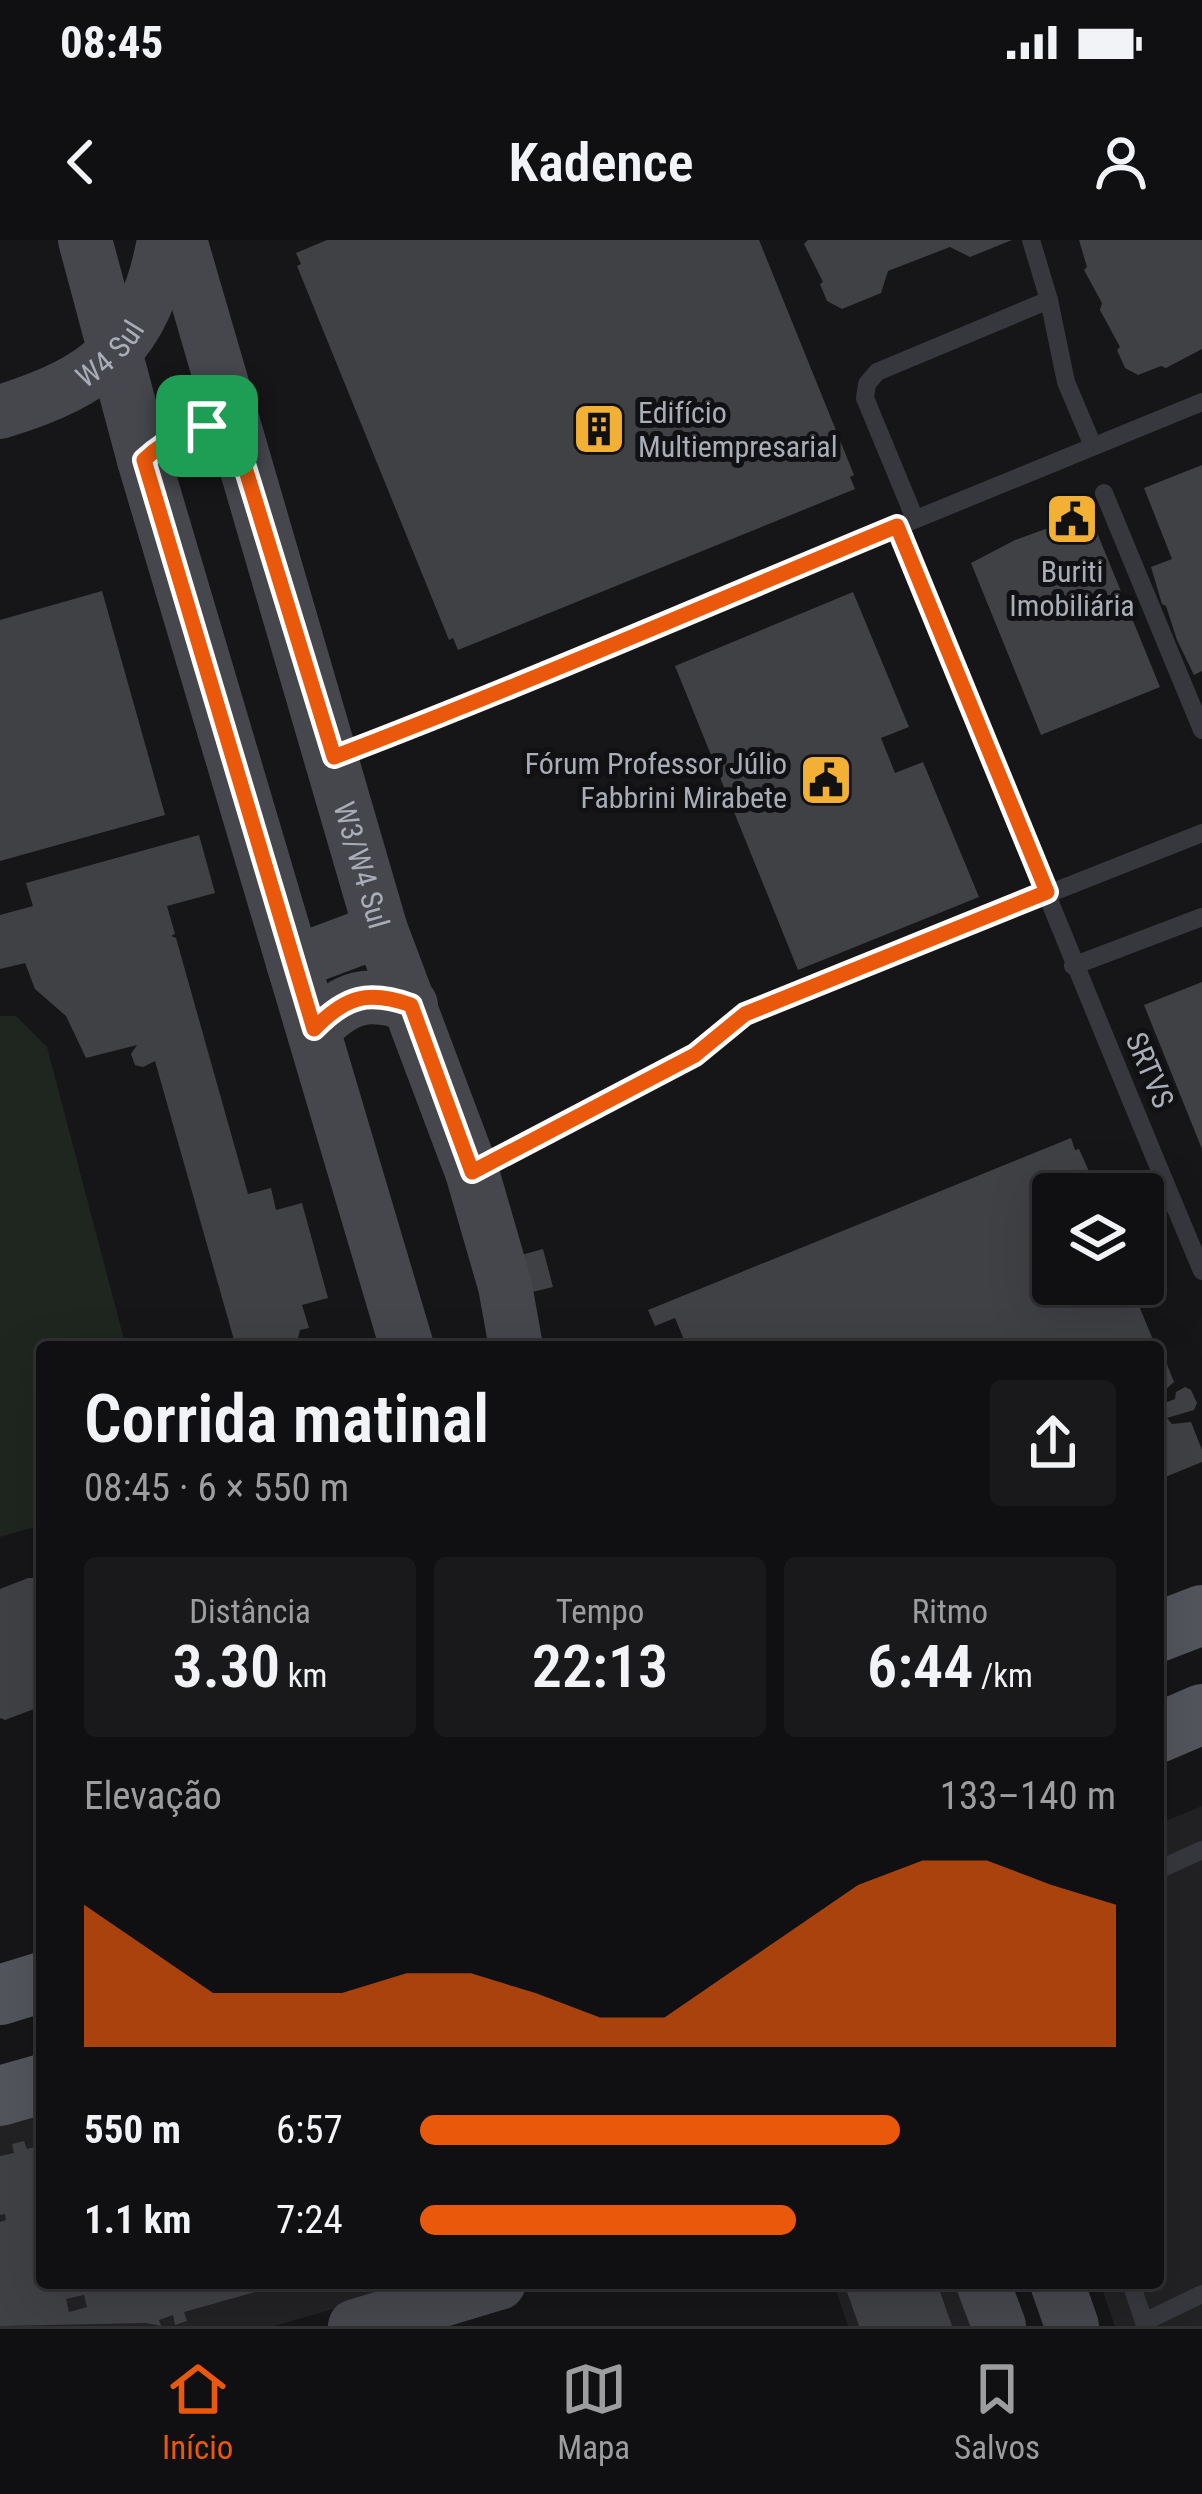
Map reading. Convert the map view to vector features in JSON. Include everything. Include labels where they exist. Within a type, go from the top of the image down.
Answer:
[{"type":"main road","points":[[86,240],[144,460],[405,1341]]},
{"type":"main road","name":"W4 Sul","points":[[0,412],[77,383],[117,353],[141,315],[164,240]]},
{"type":"main road","name":"W3/W4 Sul","points":[[180,240],[381,930],[472,1172],[505,1286],[515,1341]]},
{"type":"main road","points":[[144,460],[183,433],[232,425]]},
{"type":"main road","points":[[293,963],[381,930]]},
{"type":"main road","points":[[314,1029],[329,1013],[355,999],[381,994],[411,1005]]},
{"type":"main road","points":[[1164,1629],[1202,1615]]},
{"type":"main road","points":[[1164,1730],[1202,1714]]},
{"type":"main road","points":[[0,2096],[36,2086]]},
{"type":"main road","points":[[355,2326],[479,2289]]},
{"type":"main road","points":[[985,2289],[1000,2326]]},
{"type":"main road","points":[[1059,2289],[1072,2326]]},
{"type":"lane","points":[[1031,240],[1066,382],[1093,446]]},
{"type":"lane","name":"SRTVS","points":[[1049,300],[877,373],[867,384],[865,398],[906,523],[1073,966],[1202,1270]]},
{"type":"lane","points":[[334,757],[532,681],[594,651],[1202,402]]},
{"type":"lane","points":[[1104,493],[1202,730]]},
{"type":"lane","points":[[472,1172],[695,1055],[745,1014],[1202,833]]},
{"type":"lane","points":[[1073,966],[1202,917]]},
{"type":"lane","points":[[1164,1867],[1202,1850]]},
{"type":"lane","points":[[1133,2289],[1145,2324],[1202,2294]]},
{"type":"shaded area","points":[[0,1016],[16,1016],[47,1047],[124,1341],[36,1341],[36,1527],[0,1537]]},
{"type":"shaded area","points":[[1202,1806],[1202,2326],[1115,2326],[1102,2289],[1164,2289],[1164,1822]]},
{"type":"shaded area","points":[[36,2112],[36,2289],[405,2289],[274,2326],[0,2326],[0,2121]]},
{"type":"shaded area","points":[[836,2289],[961,2289],[973,2326],[848,2326]]},
{"type":"building","name":"Edifício Multiempresarial","points":[[327,240],[759,240],[854,475],[850,477],[855,489],[458,650],[453,638],[449,640],[297,266],[301,264],[296,253]]},
{"type":"building","points":[[808,240],[1012,240],[970,257],[950,247],[888,271],[881,293],[842,309],[827,301],[804,244]]},
{"type":"building","points":[[1079,240],[1202,240],[1202,349],[1166,368],[1138,375],[1125,368],[1117,350],[1120,347],[1100,310],[1102,303],[1084,270]]},
{"type":"building","points":[[1202,465],[1202,671],[1194,675],[1151,567],[1172,559],[1144,488]]},
{"type":"building","points":[[1089,513],[1160,687],[1041,735],[971,563],[1015,540]]},
{"type":"building","points":[[102,591],[165,815],[0,861],[0,620]]},
{"type":"building","name":"Fórum Professor Júlio Fabbrini Mirabete","points":[[853,592],[909,727],[881,738],[895,773],[923,762],[979,897],[798,970],[675,666]]},
{"type":"building","points":[[199,835],[215,893],[167,906],[175,934],[171,936],[176,938],[248,1194],[271,1188],[276,1210],[302,1203],[328,1298],[302,1305],[309,1328],[300,1330],[297,1341],[234,1341],[155,1061],[135,1065],[131,1054],[137,1045],[86,1058],[66,1016],[35,989],[25,963],[0,969],[0,915],[33,906],[26,883]]},
{"type":"building","points":[[1202,982],[1202,1149],[1144,1005]]},
{"type":"building","points":[[1071,1138],[1090,1173],[1032,1173],[1032,1305],[1139,1305],[1154,1341],[685,1341],[675,1318],[655,1326],[648,1310]]},
{"type":"building","points":[[543,1249],[553,1287],[524,1294],[514,1257]]},
{"type":"building","points":[[1164,1357],[1174,1382],[1164,1391]]},
{"type":"building","points":[[1185,1387],[1191,1390],[1197,1403],[1194,1410],[1167,1418],[1172,1424],[1191,1422],[1202,1462],[1164,1478],[1164,1403],[1175,1399],[1176,1392]]},
{"type":"building","points":[[36,1578],[36,1708],[5,1720],[0,1718],[0,1589]]},
{"type":"building","points":[[24,2141],[27,2149],[36,2147],[36,2289],[265,2289],[184,2312],[187,2321],[175,2325],[173,2315],[159,2320],[161,2326],[0,2326],[0,2222],[6,2220],[5,2214],[0,2215],[0,2156],[14,2153],[12,2144]],"holes":[[[84,2295],[87,2307],[69,2312],[66,2299]]]},
{"type":"building","points":[[846,2289],[939,2289],[952,2326],[859,2326]]},
{"type":"place","name":"Edifício Multiempresarial","points":[[599,429]]},
{"type":"place","name":"Buriti Imobiliária","points":[[1072,519]]},
{"type":"place","name":"Fórum Professor Júlio Fabbrini Mirabete","points":[[826,780]]},
{"type":"route","points":[[232,425],[334,757],[532,681],[897,526],[1047,892],[745,1014],[695,1055],[472,1172],[411,1005],[381,994],[355,999],[329,1013],[314,1029],[144,460],[161,444],[207,426],[232,425]]}]
